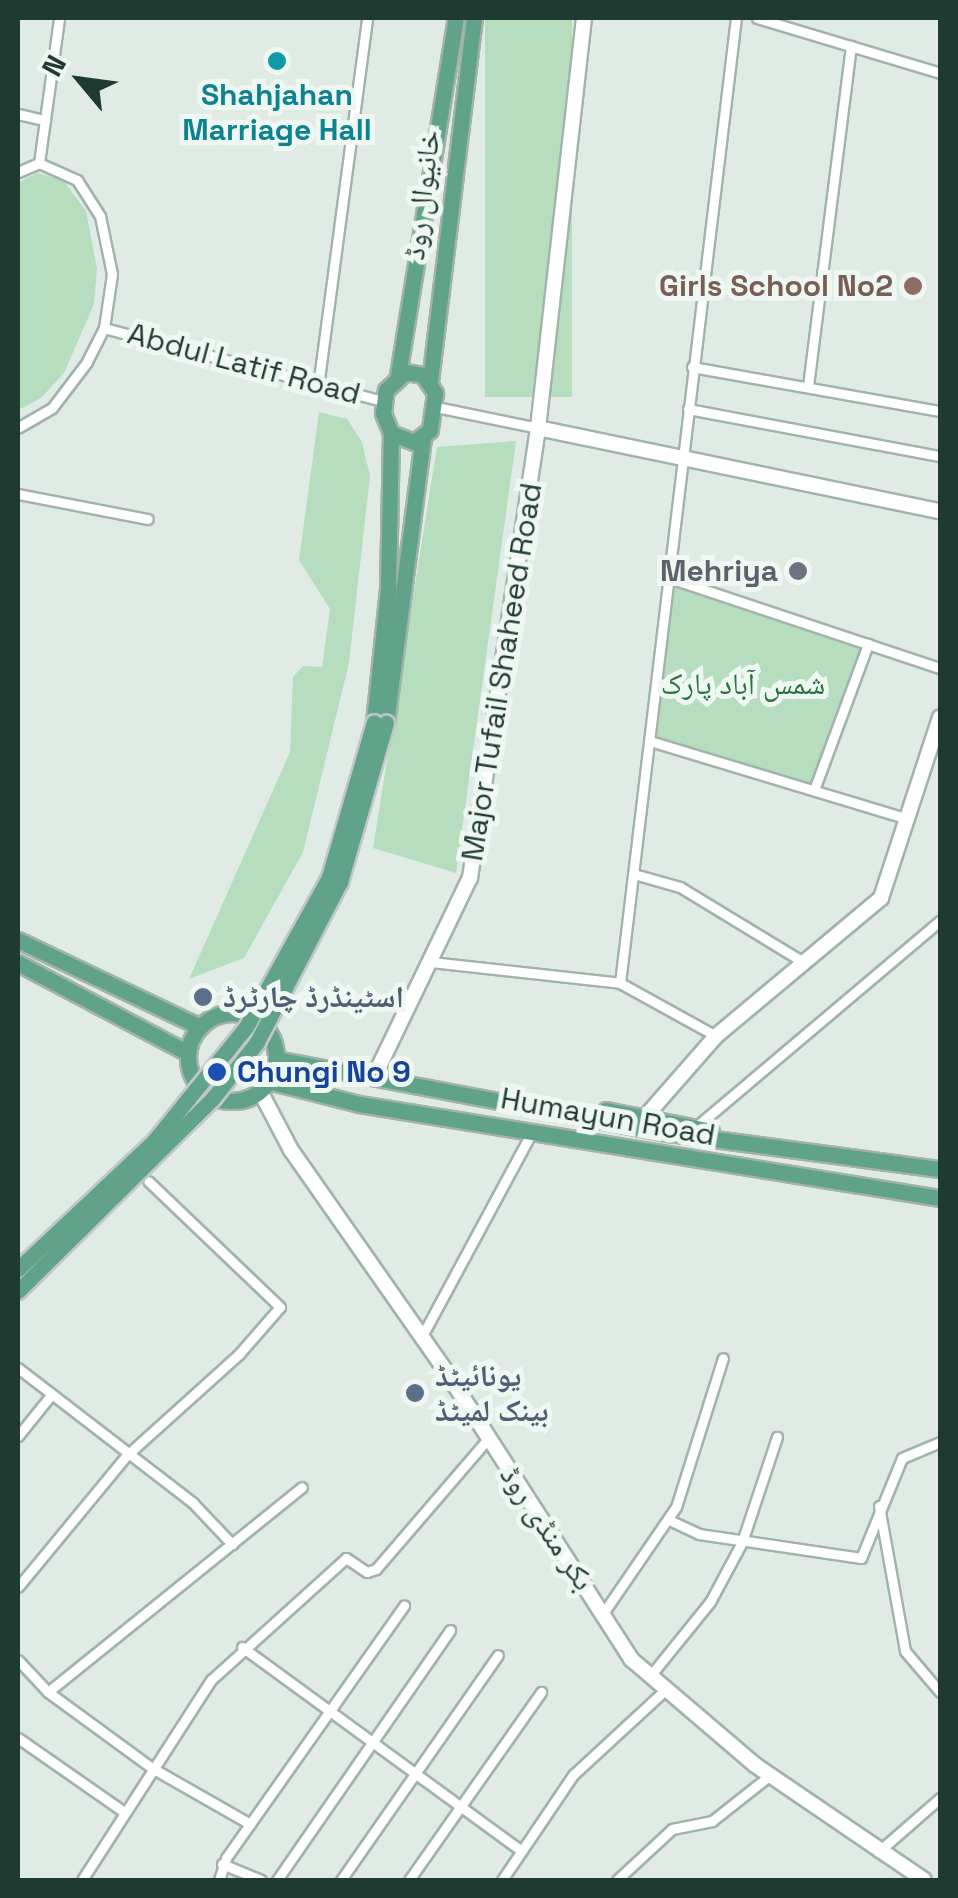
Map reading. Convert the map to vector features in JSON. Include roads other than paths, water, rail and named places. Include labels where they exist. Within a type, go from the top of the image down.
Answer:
[{"type":"main road","points":[[18,1269],[154,1141],[246,1027],[330,877],[380,723],[391,432],[383,401],[398,375],[456,18]]},
{"type":"main road","name":"خانیوال روڈ","points":[[430,381],[443,244],[474,18]]},
{"type":"main road","points":[[417,241],[443,244]]},
{"type":"main road","points":[[18,1292],[213,1098],[256,1042],[340,882],[380,723],[423,438],[436,406],[430,381],[414,372],[398,375]]},
{"type":"main road","points":[[391,432],[405,442],[423,438]]},
{"type":"main road","points":[[18,940],[200,1027]]},
{"type":"main road","points":[[18,963],[188,1053]]},
{"type":"main road","points":[[226,1014],[254,1019],[272,1038],[276,1059],[264,1086],[240,1100],[216,1098],[196,1083],[188,1053],[200,1027],[226,1014]]},
{"type":"main road","name":"Humayun Road","points":[[276,1059],[749,1144],[940,1169]]},
{"type":"main road","points":[[375,1075],[646,1116],[697,1126],[749,1144]]},
{"type":"main road","name":"Humayun Road","points":[[264,1086],[940,1198]]},
{"type":"street","points":[[40,163],[59,18]]},
{"type":"street","points":[[319,379],[368,18]]},
{"type":"street","name":"Major Tufail Shaheed Road","points":[[375,1075],[470,878],[483,822],[538,428],[584,18]]},
{"type":"street","points":[[620,984],[736,18]]},
{"type":"street","points":[[756,18],[940,72]]},
{"type":"street","points":[[808,386],[852,46]]},
{"type":"street","points":[[18,114],[46,120]]},
{"type":"street","points":[[18,172],[40,163],[77,180],[100,216],[112,274],[104,328],[66,393],[40,420],[18,428]]},
{"type":"street","name":"Abdul Latif Road","points":[[104,328],[319,379],[383,401]]},
{"type":"street","points":[[692,367],[940,411]]},
{"type":"street","points":[[436,406],[940,511]]},
{"type":"street","points":[[688,409],[940,456]]},
{"type":"street","points":[[18,494],[148,519]]},
{"type":"street","points":[[669,578],[940,668]]},
{"type":"street","points":[[814,790],[868,644]]},
{"type":"street","points":[[646,1116],[716,1036],[881,898],[940,717]]},
{"type":"street","points":[[650,741],[908,819]]},
{"type":"street","points":[[634,874],[680,887],[805,963]]},
{"type":"street","points":[[697,1126],[940,921]]},
{"type":"street","points":[[430,962],[620,984],[716,1036]]},
{"type":"street","name":"بکر منڈی روڈ","points":[[264,1086],[291,1150],[650,1676],[769,1776],[924,1880]]},
{"type":"street","points":[[420,1338],[532,1132]]},
{"type":"street","points":[[18,1587],[126,1454],[239,1354],[280,1307],[148,1181]]},
{"type":"street","points":[[604,1612],[668,1520],[723,1358]]},
{"type":"street","points":[[18,1368],[192,1503],[232,1544]]},
{"type":"street","points":[[18,1436],[52,1395]]},
{"type":"street","points":[[650,1676],[688,1634],[742,1542],[777,1437]]},
{"type":"street","points":[[82,1880],[200,1695],[242,1647],[346,1558],[369,1573],[376,1569],[488,1439]]},
{"type":"street","points":[[668,1520],[742,1542],[862,1558],[902,1458],[940,1442]]},
{"type":"street","points":[[48,1692],[302,1488]]},
{"type":"street","points":[[880,1506],[905,1650],[940,1692]]},
{"type":"street","points":[[219,1880],[222,1864],[404,1606]]},
{"type":"street","points":[[277,1880],[450,1630]]},
{"type":"street","points":[[242,1647],[522,1851]]},
{"type":"street","points":[[341,1880],[498,1655]]},
{"type":"street","points":[[18,1660],[48,1692],[152,1768],[250,1824]]},
{"type":"street","points":[[929,1676],[940,1668]]},
{"type":"street","points":[[502,1880],[586,1760],[664,1691]]},
{"type":"street","points":[[410,1880],[540,1692]]},
{"type":"street","points":[[18,1738],[124,1812]]},
{"type":"street","points":[[617,1880],[672,1829],[712,1821],[769,1776]]},
{"type":"street","points":[[878,1852],[940,1798]]},
{"type":"street","points":[[222,1864],[261,1880]]},
{"type":"place","name":"Shahjahan Marriage Hall","points":[[277,61]]},
{"type":"place","name":"Girls School No2","points":[[913,286]]},
{"type":"place","name":"Mehriya","points":[[798,571]]},
{"type":"place","name":"اسٹینڈرڈ چارٹرڈ","points":[[203,997]]},
{"type":"place","name":"Chungi No 9","points":[[217,1072]]},
{"type":"place","name":"یونائیٹڈ بینک لمیٹڈ","points":[[415,1393]]},
{"type":"park label","name":"شمس آباد پارک","points":[[743,684]]}]
